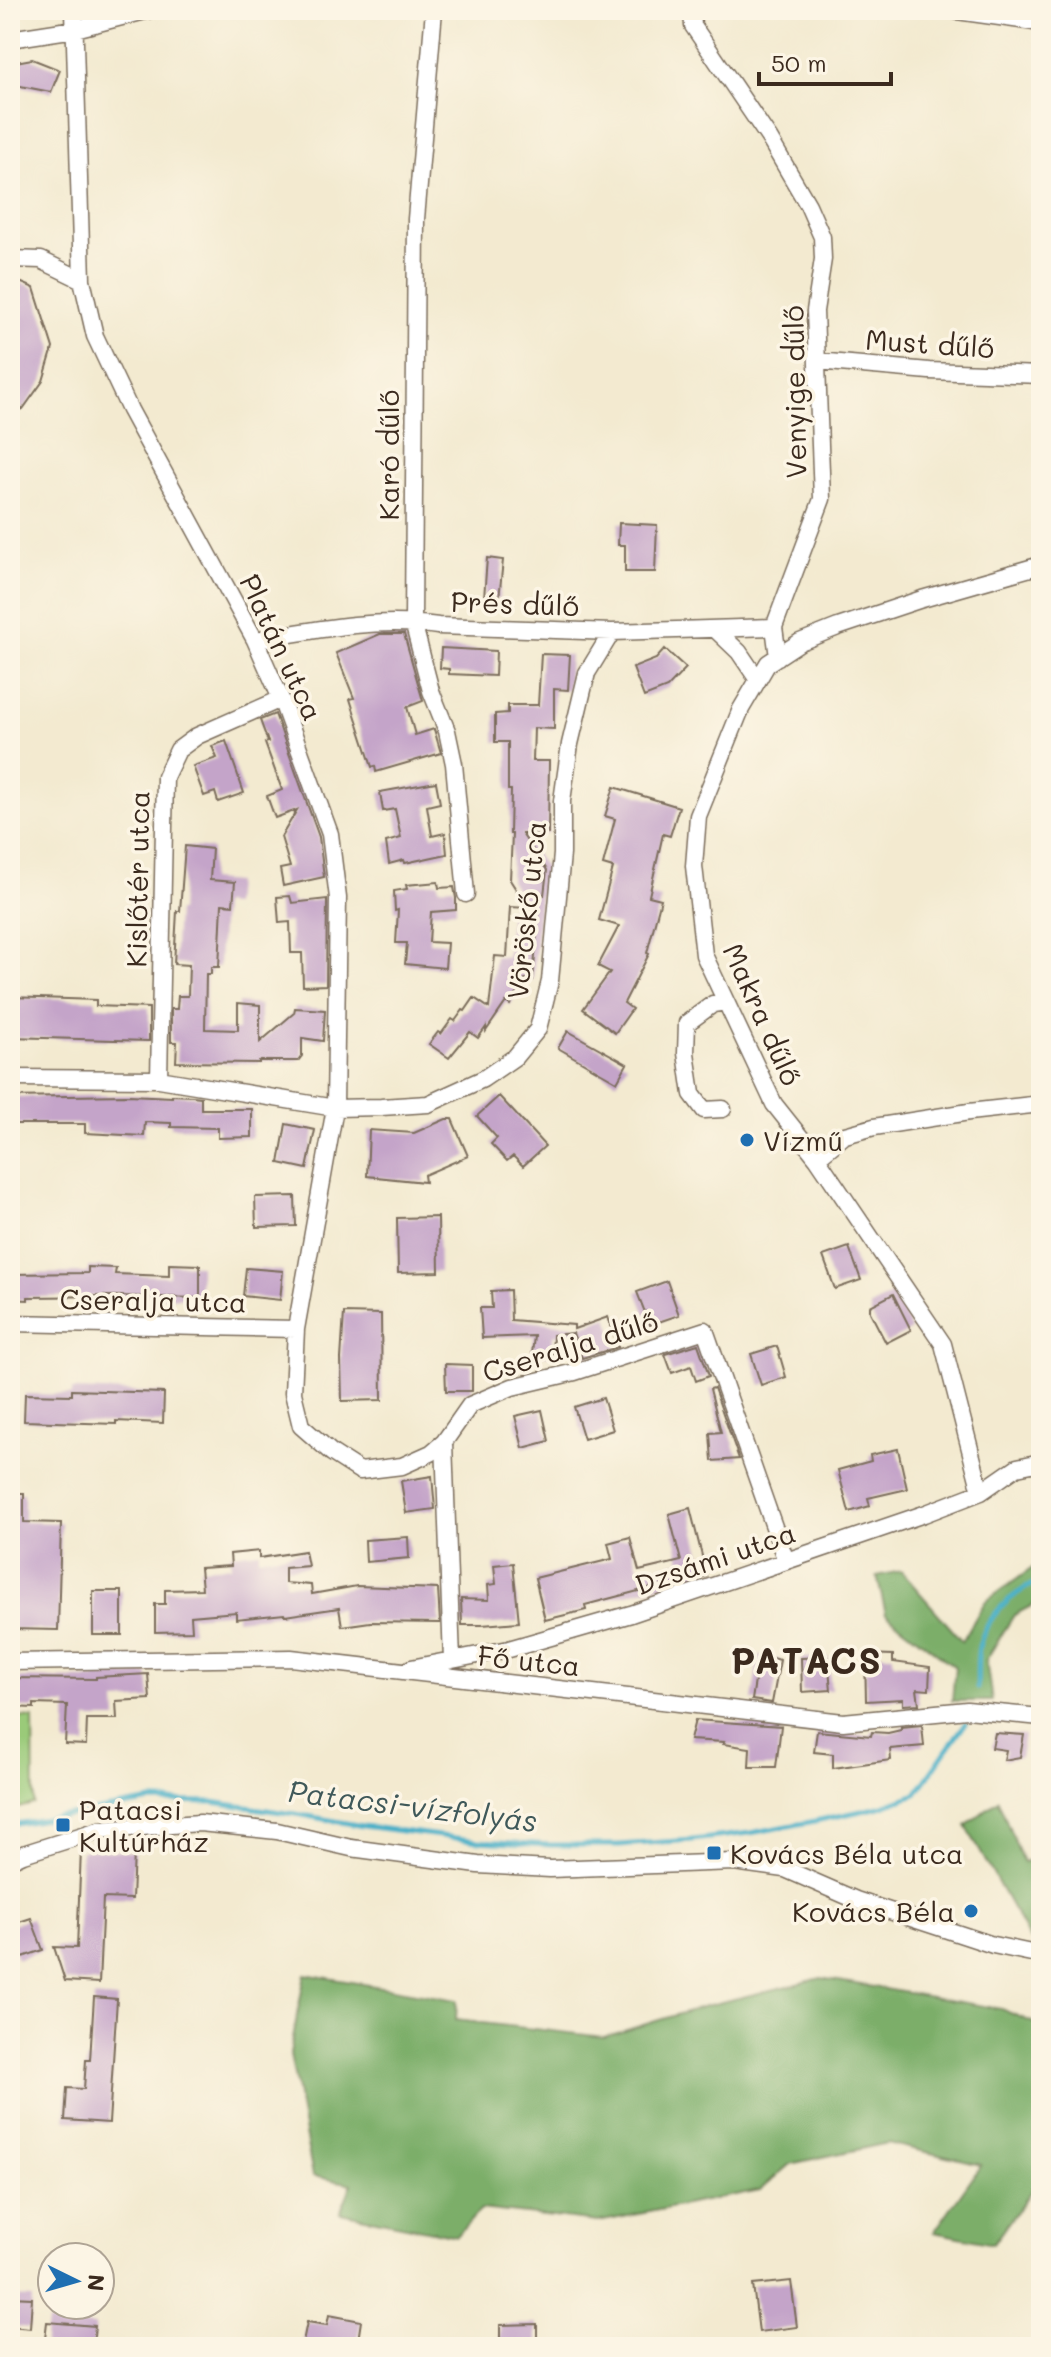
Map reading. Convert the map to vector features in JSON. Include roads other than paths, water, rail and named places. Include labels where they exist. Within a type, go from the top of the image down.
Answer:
[{"type":"street","name":"Platán utca","points":[[74,10],[82,280],[95,336],[130,410],[255,640],[281,699],[330,834],[338,898],[335,1108],[296,1329]]},
{"type":"street","points":[[10,39],[75,29],[149,10]]},
{"type":"street","name":"Karó dűlő","points":[[434,10],[416,219],[413,622],[431,691],[447,731],[454,764],[466,894]]},
{"type":"street","name":"Venyige dűlő","points":[[692,10],[693,26],[769,138],[808,205],[822,237],[823,259],[815,311],[822,499],[774,627],[778,657]]},
{"type":"street","points":[[950,10],[1041,23]]},
{"type":"street","points":[[10,259],[41,260],[82,280]]},
{"type":"street","name":"Must dűlő","points":[[817,361],[929,371],[1041,375]]},
{"type":"street","name":"Makra dűlő","points":[[981,1492],[943,1344],[817,1158],[774,1104],[704,955],[694,866],[698,816],[741,709],[768,663],[800,642],[838,627],[1041,565]]},
{"type":"street","name":"Prés dűlő","points":[[255,640],[332,627],[413,622],[469,628],[612,632],[774,627]]},
{"type":"street","points":[[715,629],[739,652],[758,680]]},
{"type":"street","name":"Vöröskő utca","points":[[10,1078],[159,1079],[335,1108],[428,1104],[483,1079],[515,1057],[538,1029],[550,981],[562,854],[562,801],[570,744],[587,673],[612,632]]},
{"type":"street","name":"Kislőtér utca","points":[[159,1079],[165,777],[178,750],[197,736],[281,699]]},
{"type":"street","points":[[723,1109],[704,1110],[692,1094],[686,1053],[687,1023],[713,1004],[726,1002]]},
{"type":"street","points":[[817,1158],[845,1135],[874,1127],[1041,1104]]},
{"type":"street","name":"Cseralja utca","points":[[10,1323],[296,1329]]},
{"type":"street","name":"Cseralja dűlő","points":[[296,1329],[293,1393],[301,1426],[332,1453],[360,1471],[402,1466],[431,1453],[444,1442],[470,1405],[512,1387],[575,1372],[705,1330],[786,1561]]},
{"type":"street","points":[[444,1442],[452,1660]]},
{"type":"street","name":"Dzsámi utca","points":[[394,1672],[509,1649],[631,1614],[924,1514],[981,1492],[1017,1467],[1041,1462]]},
{"type":"street","name":"Fő utca","points":[[10,1662],[291,1658],[843,1722],[967,1710],[1041,1717]]},
{"type":"street","points":[[10,1860],[99,1830],[200,1823],[277,1831],[351,1848],[478,1865],[550,1869],[734,1862],[785,1869],[856,1900],[993,1945],[1041,1955]]},
{"type":"waterway","name":"Patacsi-vízfolyás","points":[[977,1688],[979,1648],[989,1622],[1012,1597],[1041,1580]]},
{"type":"waterway","name":"Patacsi-vízfolyás","points":[[10,1825],[152,1801],[212,1802],[479,1841],[619,1845],[693,1840],[810,1822],[880,1807],[916,1794],[965,1724]]},
{"type":"place","name":"Vízmű","points":[[747,1140]]},
{"type":"place","name":"Patacsi Kultúrház","points":[[63,1825]]},
{"type":"place","name":"Kovács Béla utca","points":[[714,1853]]},
{"type":"place","name":"Kovács Béla","points":[[971,1911]]},
{"type":"district","name":"PATACS","points":[[807,1659]]}]
